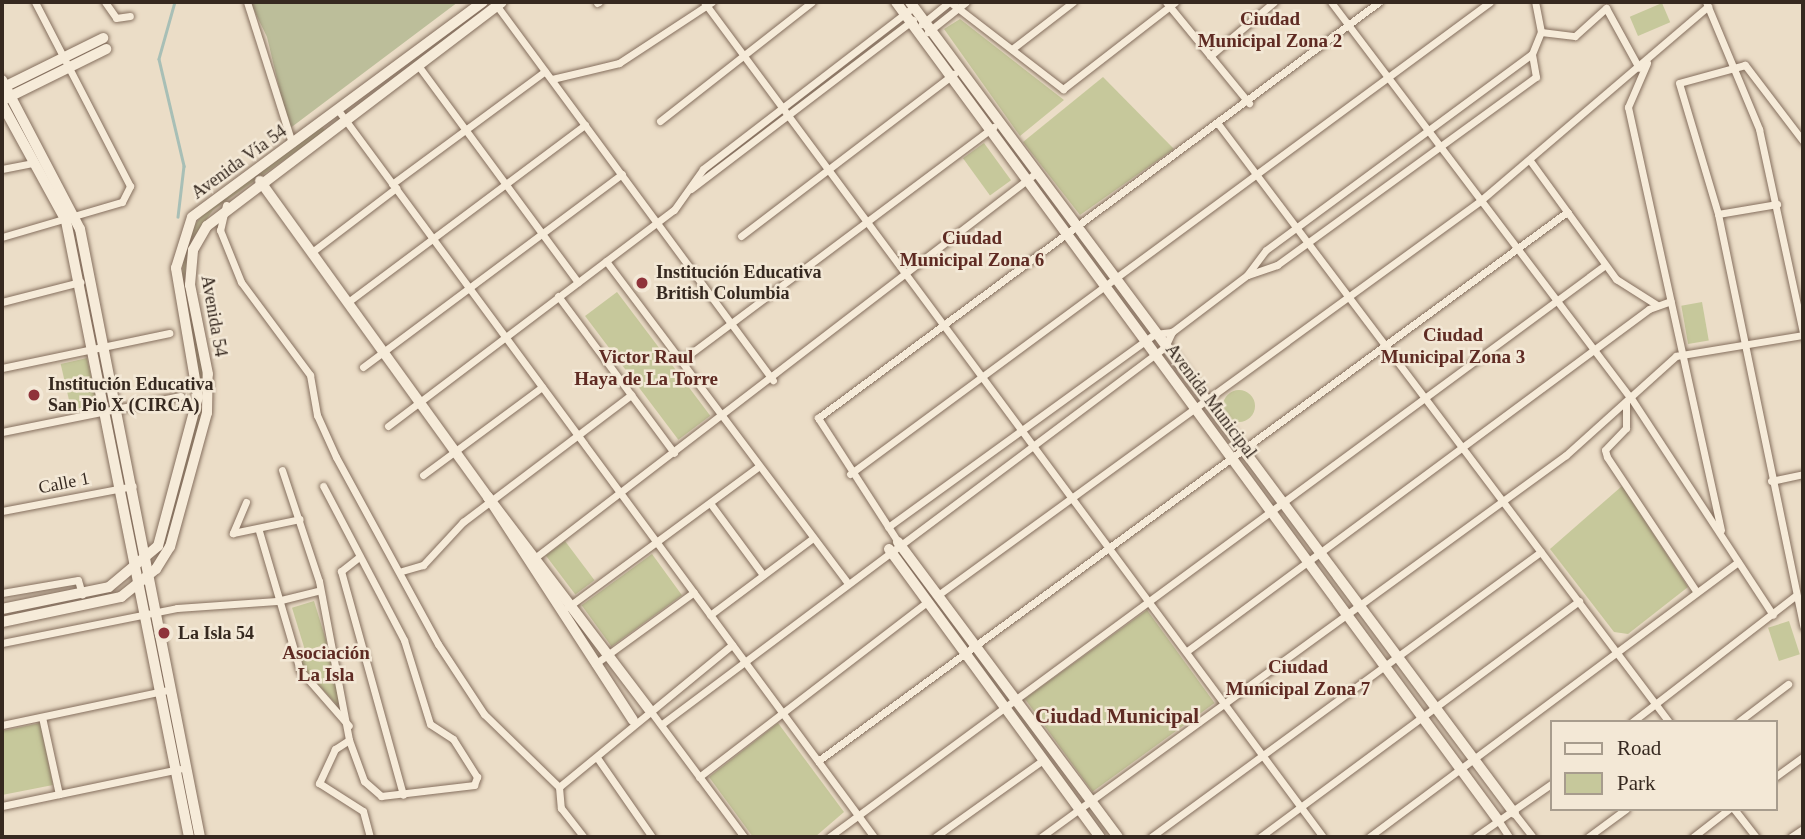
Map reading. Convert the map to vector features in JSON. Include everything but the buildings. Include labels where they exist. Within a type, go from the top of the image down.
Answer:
[{"type":"street","points":[[2,237],[66,221],[122,202],[130,186],[71,67],[35,2]]},
{"type":"street","points":[[105,2],[116,18],[130,16]]},
{"type":"street","points":[[247,2],[292,143]]},
{"type":"street","name":"Avenida Vía 54","points":[[2,609],[82,594],[132,573],[143,564],[166,527],[198,397],[176,268],[180,238],[199,210],[483,2]]},
{"type":"street","points":[[660,121],[812,2]]},
{"type":"street","name":"Avenida Municipal","points":[[896,2],[917,20],[956,73],[999,122],[1514,813]]},
{"type":"street","points":[[388,426],[658,222],[688,191],[703,169],[782,108],[949,2],[1063,89],[1170,3],[1249,103]]},
{"type":"street","points":[[688,191],[917,20],[958,8],[966,2]]},
{"type":"street","points":[[1012,49],[1073,2]]},
{"type":"street","points":[[1210,56],[1274,2]]},
{"type":"street","points":[[1331,2],[1629,400],[1773,615]]},
{"type":"street","points":[[1118,837],[898,542],[850,474],[818,418],[1065,231],[1249,103],[1379,2]]},
{"type":"street","points":[[850,474],[981,373],[1490,2]]},
{"type":"street","points":[[662,724],[898,542],[1156,354],[1165,347],[1172,332],[1247,275],[1296,227],[1532,54],[1541,32],[1535,2]]},
{"type":"street","points":[[552,79],[619,63],[707,3],[789,118],[905,270],[1323,837]]},
{"type":"street","points":[[499,4],[545,71],[773,380]]},
{"type":"street","name":"Avenida 54","points":[[2,622],[121,597],[146,579],[170,547],[205,425],[209,385],[190,262],[201,234],[226,205],[420,68],[499,4]]},
{"type":"street","points":[[938,595],[1531,162],[1639,68],[1707,4],[1736,68],[1777,204],[1803,334],[1682,353],[1629,400],[1503,502],[1041,837]]},
{"type":"street","points":[[1541,32],[1575,36],[1606,8],[1639,68]]},
{"type":"street","points":[[5,100],[106,49],[103,37],[3,85],[5,100],[33,163],[66,221],[107,410],[132,573],[189,837]]},
{"type":"street","points":[[1247,275],[1308,243],[1439,145],[1536,77],[1532,54]]},
{"type":"street","points":[[1649,59],[1628,107],[1722,538]]},
{"type":"street","points":[[1803,141],[1745,65],[1679,83],[1718,214],[1742,342],[1803,626]]},
{"type":"street","points":[[420,68],[578,282]]},
{"type":"street","points":[[312,252],[545,71]]},
{"type":"street","points":[[741,236],[956,73]]},
{"type":"street","name":"Avenida Municipal","points":[[956,73],[990,129],[1026,180],[1309,559],[1346,614],[1498,820]]},
{"type":"street","points":[[5,100],[77,217],[106,344],[133,486],[152,613],[200,837]]},
{"type":"street","points":[[338,110],[874,837]]},
{"type":"street","points":[[682,360],[999,122]]},
{"type":"street","points":[[348,302],[585,125]]},
{"type":"street","points":[[1219,125],[1667,720]]},
{"type":"street","points":[[1531,162],[1605,265],[1626,289],[1657,305]]},
{"type":"street","points":[[2,169],[33,163]]},
{"type":"street","points":[[528,564],[773,380],[905,270],[1036,173]]},
{"type":"street","points":[[363,368],[467,286],[621,174]]},
{"type":"street","points":[[260,181],[490,500],[528,564],[633,720]]},
{"type":"street","points":[[1718,214],[1777,204]]},
{"type":"street","points":[[226,205],[220,230],[241,282],[310,375],[317,415],[335,457],[402,571],[438,644],[484,714],[559,788],[561,808],[584,837]]},
{"type":"street","points":[[818,761],[1111,549],[1233,457],[1519,253],[1567,212]]},
{"type":"street","points":[[606,261],[846,581]]},
{"type":"street","points":[[829,837],[1004,706],[1017,700],[1271,508],[1557,304],[1605,265]]},
{"type":"street","points":[[2,302],[92,280]]},
{"type":"street","points":[[558,296],[674,453]]},
{"type":"street","points":[[1186,651],[1309,559],[1320,555],[1464,451],[1657,305],[1671,301]]},
{"type":"street","points":[[888,527],[1146,340],[1156,334],[1172,332]]},
{"type":"street","points":[[2,368],[106,344],[169,333]]},
{"type":"street","points":[[423,475],[542,387]]},
{"type":"street","points":[[402,571],[433,557],[490,500],[631,395]]},
{"type":"street","points":[[2,432],[180,396]]},
{"type":"street","points":[[1629,400],[1626,428],[1605,450],[1607,457],[1696,591]]},
{"type":"street","points":[[560,612],[759,466]]},
{"type":"street","points":[[282,470],[300,519],[349,727],[349,740],[369,788],[381,796],[474,785],[477,777],[453,740],[430,724],[404,640],[323,486]]},
{"type":"street","points":[[1772,481],[1803,474]]},
{"type":"street","name":"Calle 1","points":[[2,511],[133,486]]},
{"type":"street","points":[[490,500],[537,556],[744,837]]},
{"type":"street","points":[[246,502],[233,533],[258,531],[300,519]]},
{"type":"street","points":[[710,503],[763,575]]},
{"type":"street","points":[[258,531],[300,670],[349,727]]},
{"type":"street","points":[[710,615],[813,538]]},
{"type":"street","points":[[889,549],[1100,837]]},
{"type":"street","points":[[1151,837],[1383,664],[1396,658],[1541,552]]},
{"type":"street","points":[[359,557],[341,571],[403,794]]},
{"type":"street","points":[[1369,837],[1738,562]]},
{"type":"street","points":[[2,593],[78,580],[82,594]]},
{"type":"street","points":[[1635,720],[1773,615],[1803,587]]},
{"type":"street","points":[[2,643],[152,613],[277,601],[317,591]]},
{"type":"street","points":[[595,664],[694,592]]},
{"type":"street","points":[[121,597],[141,617]]},
{"type":"street","points":[[699,777],[928,601]]},
{"type":"street","points":[[1260,837],[1579,601]]},
{"type":"street","points":[[652,837],[598,759],[599,751],[633,720],[732,645]]},
{"type":"street","points":[[1741,720],[1788,684]]},
{"type":"street","points":[[2,725],[168,691]]},
{"type":"street","points":[[41,717],[59,794]]},
{"type":"street","points":[[349,740],[335,749],[319,783],[363,811],[370,837]]},
{"type":"street","points":[[1777,776],[1803,757]]},
{"type":"street","points":[[559,788],[598,759]]},
{"type":"street","points":[[935,837],[1043,760]]},
{"type":"street","points":[[2,806],[185,768]]},
{"type":"street","points":[[1475,837],[1498,820],[1514,813],[1549,786]]},
{"type":"street","points":[[1588,837],[1623,811]]},
{"type":"street","points":[[1693,837],[1729,811]]},
{"type":"street","points":[[1734,811],[1756,837]]},
{"type":"street","points":[[1514,813],[1533,837]]},
{"type":"street","points":[[1498,820],[1509,837]]},
{"type":"street","points":[[1791,837],[1803,829]]},
{"type":"green space","points":[[250,2],[458,2],[289,129],[267,37]]},
{"type":"green space","points":[[1662,3],[1670,22],[1638,36],[1630,17]]},
{"type":"green space","points":[[960,19],[1064,100],[1020,136],[944,29]]},
{"type":"green space","points":[[1103,77],[1174,149],[1080,215],[1023,142]]},
{"type":"green space","points":[[322,126],[325,131],[213,210],[188,245],[184,281],[204,373],[204,407],[172,530],[160,556],[203,396],[182,276],[186,237],[208,207]]},
{"type":"green space","points":[[984,143],[1011,180],[990,195],[963,158]]},
{"type":"green space","points":[[617,292],[710,416],[678,440],[585,316]]},
{"type":"green space","points":[[1702,302],[1709,340],[1688,344],[1681,306]]},
{"type":"green space","points":[[87,358],[98,407],[72,413],[61,364]]},
{"type":"green space","points":[[1239,390],[1250,395],[1255,406],[1250,417],[1239,422],[1228,417],[1223,406],[1228,395]]},
{"type":"green space","points":[[1622,486],[1688,587],[1628,634],[1614,632],[1550,549]]},
{"type":"green space","points":[[565,541],[594,580],[575,595],[546,555]]},
{"type":"green space","points":[[652,554],[682,595],[612,646],[582,605]]},
{"type":"green space","points":[[314,601],[327,644],[305,651],[292,608]]},
{"type":"green space","points":[[1147,610],[1215,703],[1092,792],[1025,699]]},
{"type":"green space","points":[[1789,621],[1800,654],[1779,661],[1768,628]]},
{"type":"green space","points":[[328,646],[344,702],[337,705],[303,668],[300,654]]},
{"type":"green space","points":[[40,723],[53,785],[2,795],[2,731]]},
{"type":"green space","points":[[778,723],[844,812],[815,837],[753,837],[709,777]]},
{"type":"waterway","points":[[175,2],[159,59],[184,166],[178,217]]},
{"type":"place","name":"Institución Educativa British Columbia","points":[[642,283]]},
{"type":"place","name":"Institución Educativa San Pio X (CIRCA)","points":[[34,395]]},
{"type":"place","name":"La Isla 54","points":[[164,633]]},
{"type":"district","name":"Ciudad Municipal Zona 2","points":[[1270,30]]},
{"type":"district","name":"Ciudad Municipal Zona 6","points":[[972,249]]},
{"type":"district","name":"Ciudad Municipal Zona 3","points":[[1453,346]]},
{"type":"district","name":"Victor Raul Haya de La Torre","points":[[646,368]]},
{"type":"district","name":"Asociación La Isla","points":[[326,664]]},
{"type":"district","name":"Ciudad Municipal Zona 7","points":[[1298,678]]},
{"type":"district","name":"Ciudad Municipal","points":[[1117,716]]}]
